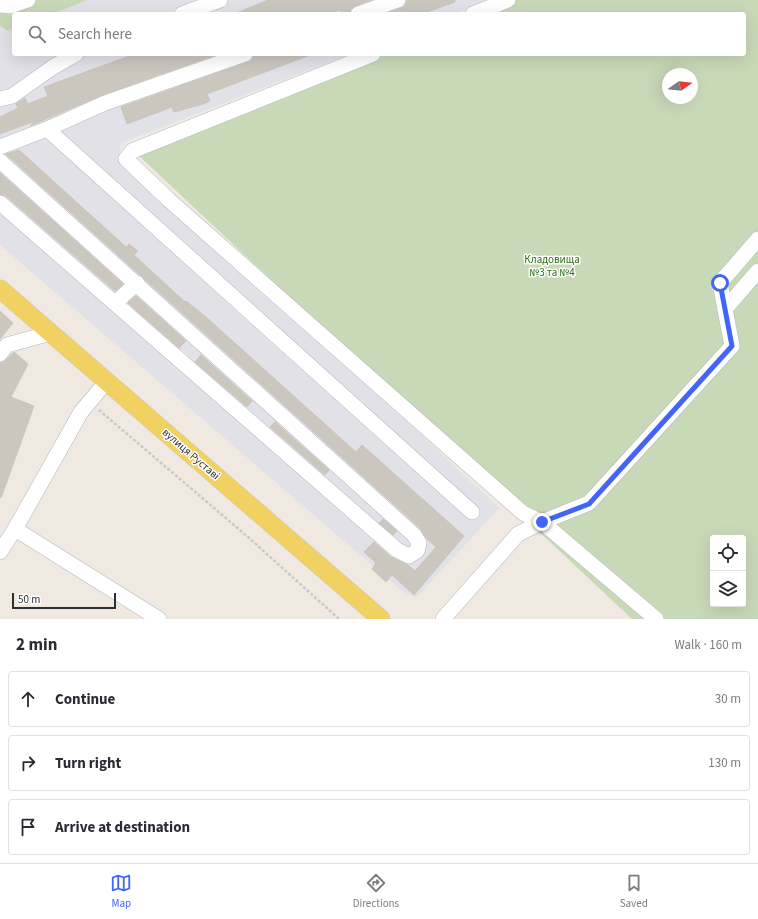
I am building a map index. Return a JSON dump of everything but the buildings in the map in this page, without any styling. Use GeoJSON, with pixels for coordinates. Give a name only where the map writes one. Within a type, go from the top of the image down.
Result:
{"type":"FeatureCollection","features":[{"type":"Feature","properties":{"kind":"main road","name":"вулиця Руставі"},"geometry":{"type":"LineString","coordinates":[[0,289],[381,619]]}},
{"type":"Feature","properties":{"kind":"lane"},"geometry":{"type":"LineString","coordinates":[[0,5],[10,6],[28,0]]}},
{"type":"Feature","properties":{"kind":"lane"},"geometry":{"type":"LineString","coordinates":[[187,12],[220,0]]}},
{"type":"Feature","properties":{"kind":"lane"},"geometry":{"type":"LineString","coordinates":[[364,12],[398,0]]}},
{"type":"Feature","properties":{"kind":"lane"},"geometry":{"type":"LineString","coordinates":[[478,12],[508,0]]}},
{"type":"Feature","properties":{"kind":"lane"},"geometry":{"type":"LineString","coordinates":[[0,99],[12,96],[53,67],[72,56]]}},
{"type":"Feature","properties":{"kind":"lane"},"geometry":{"type":"LineString","coordinates":[[0,147],[47,129],[105,103],[239,56]]}},
{"type":"Feature","properties":{"kind":"lane"},"geometry":{"type":"LineString","coordinates":[[368,56],[132,151],[126,159],[175,205],[523,513],[542,522],[656,619]]}},
{"type":"Feature","properties":{"kind":"lane"},"geometry":{"type":"LineString","coordinates":[[47,129],[472,512]]}},
{"type":"Feature","properties":{"kind":"lane"},"geometry":{"type":"LineString","coordinates":[[0,161],[137,283],[414,535],[419,543],[418,551],[409,556],[397,550],[0,203]]}},
{"type":"Feature","properties":{"kind":"lane"},"geometry":{"type":"LineString","coordinates":[[443,619],[518,534],[542,522],[589,504],[732,346],[720,283],[758,239]]}},
{"type":"Feature","properties":{"kind":"lane"},"geometry":{"type":"LineString","coordinates":[[725,309],[758,271]]}},
{"type":"Feature","properties":{"kind":"lane"},"geometry":{"type":"LineString","coordinates":[[115,303],[137,283]]}},
{"type":"Feature","properties":{"kind":"lane"},"geometry":{"type":"LineString","coordinates":[[0,354],[7,345],[51,333]]}},
{"type":"Feature","properties":{"kind":"lane"},"geometry":{"type":"LineString","coordinates":[[0,552],[15,529],[81,412],[107,381]]}},
{"type":"Feature","properties":{"kind":"lane"},"geometry":{"type":"LineString","coordinates":[[15,529],[159,619]]}},
{"type":"Feature","properties":{"kind":"path"},"geometry":{"type":"LineString","coordinates":[[99,410],[248,537],[338,619]]}},
{"type":"Feature","properties":{"kind":"shaded area"},"geometry":{"type":"Polygon","coordinates":[[[88,0],[489,0],[458,12],[57,12],[88,0]]]}},
{"type":"Feature","properties":{"kind":"shaded area"},"geometry":{"type":"Polygon","coordinates":[[[0,26],[8,31],[12,29],[12,56],[345,56],[121,143],[119,150],[499,508],[416,598],[402,591],[0,245],[0,26]]]}},
{"type":"Feature","properties":{"kind":"green space"},"geometry":{"type":"Polygon","coordinates":[[[0,0],[88,0],[57,12],[12,12],[12,29],[8,31],[0,26],[0,0]]]}},
{"type":"Feature","properties":{"kind":"green space","name":"Кладовища №3 та №4"},"geometry":{"type":"Polygon","coordinates":[[[511,0],[758,0],[758,619],[632,619],[135,152],[373,56],[746,56],[746,12],[482,12],[511,0]]]}},
{"type":"Feature","properties":{"kind":"route"},"geometry":{"type":"LineString","coordinates":[[542,522],[589,504],[732,346],[720,283]]}}]}
